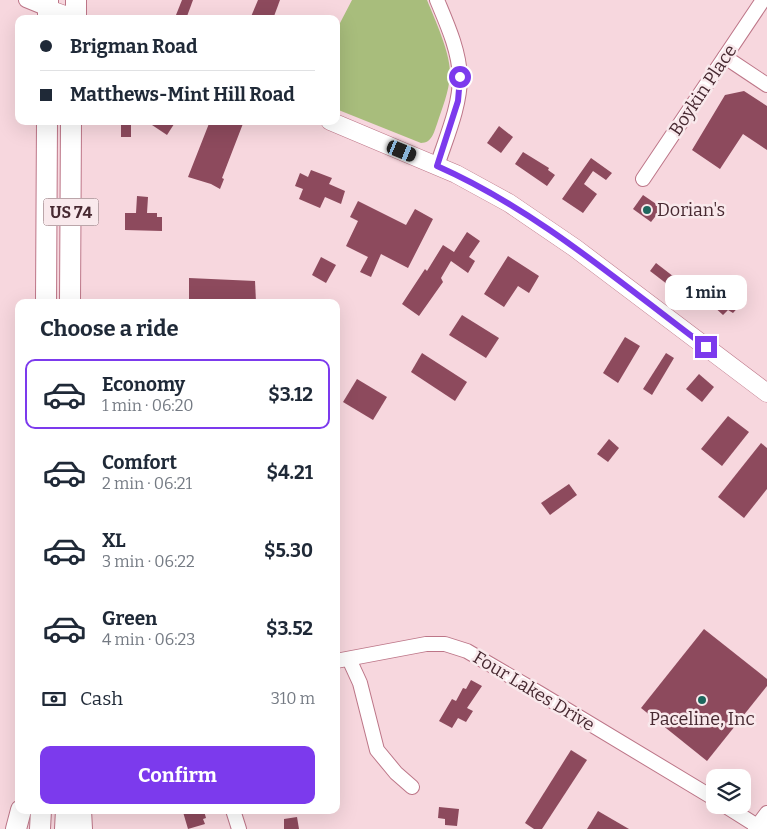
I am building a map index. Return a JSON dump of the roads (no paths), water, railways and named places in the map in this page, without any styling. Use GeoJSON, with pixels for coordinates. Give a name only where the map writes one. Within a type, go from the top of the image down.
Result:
{"type":"FeatureCollection","features":[{"type":"Feature","properties":{"kind":"highway"},"geometry":{"type":"LineString","coordinates":[[76,0],[76,15]]}},
{"type":"Feature","properties":{"kind":"highway","name":"US 74"},"geometry":{"type":"LineString","coordinates":[[46,299],[47,125]]}},
{"type":"Feature","properties":{"kind":"highway","name":"US 74"},"geometry":{"type":"LineString","coordinates":[[70,299],[71,125]]}},
{"type":"Feature","properties":{"kind":"highway"},"geometry":{"type":"LineString","coordinates":[[16,829],[20,814]]}},
{"type":"Feature","properties":{"kind":"highway"},"geometry":{"type":"LineString","coordinates":[[40,829],[41,814]]}},
{"type":"Feature","properties":{"kind":"highway"},"geometry":{"type":"LineString","coordinates":[[65,829],[66,814]]}},
{"type":"Feature","properties":{"kind":"highway"},"geometry":{"type":"LineString","coordinates":[[81,814],[82,829]]}},
{"type":"Feature","properties":{"kind":"main road"},"geometry":{"type":"LineString","coordinates":[[48,9],[65,15]]}},
{"type":"Feature","properties":{"kind":"main road"},"geometry":{"type":"LineString","coordinates":[[340,125],[437,166],[492,193],[538,222],[767,393]]}},
{"type":"Feature","properties":{"kind":"street"},"geometry":{"type":"LineString","coordinates":[[26,0],[48,9]]}},
{"type":"Feature","properties":{"kind":"street"},"geometry":{"type":"LineString","coordinates":[[437,0],[456,50],[460,77],[458,101],[437,166]]}},
{"type":"Feature","properties":{"kind":"street","name":"Boykin Place"},"geometry":{"type":"LineString","coordinates":[[643,179],[763,0]]}},
{"type":"Feature","properties":{"kind":"street"},"geometry":{"type":"LineString","coordinates":[[725,57],[767,85]]}},
{"type":"Feature","properties":{"kind":"street","name":"Four Lakes Drive"},"geometry":{"type":"LineString","coordinates":[[343,660],[426,644],[445,644],[462,649],[539,693],[706,795]]}},
{"type":"Feature","properties":{"kind":"street"},"geometry":{"type":"LineString","coordinates":[[343,660],[360,683],[377,750],[396,774],[412,787]]}},
{"type":"Feature","properties":{"kind":"street"},"geometry":{"type":"LineString","coordinates":[[737,814],[758,828],[767,813]]}},
{"type":"Feature","properties":{"kind":"street"},"geometry":{"type":"LineString","coordinates":[[235,814],[239,829]]}},
{"type":"Feature","properties":{"kind":"place","name":"Dorian's"},"geometry":{"type":"Point","coordinates":[647,210]}},
{"type":"Feature","properties":{"kind":"place","name":"Paceline, Inc"},"geometry":{"type":"Point","coordinates":[702,700]}}]}
